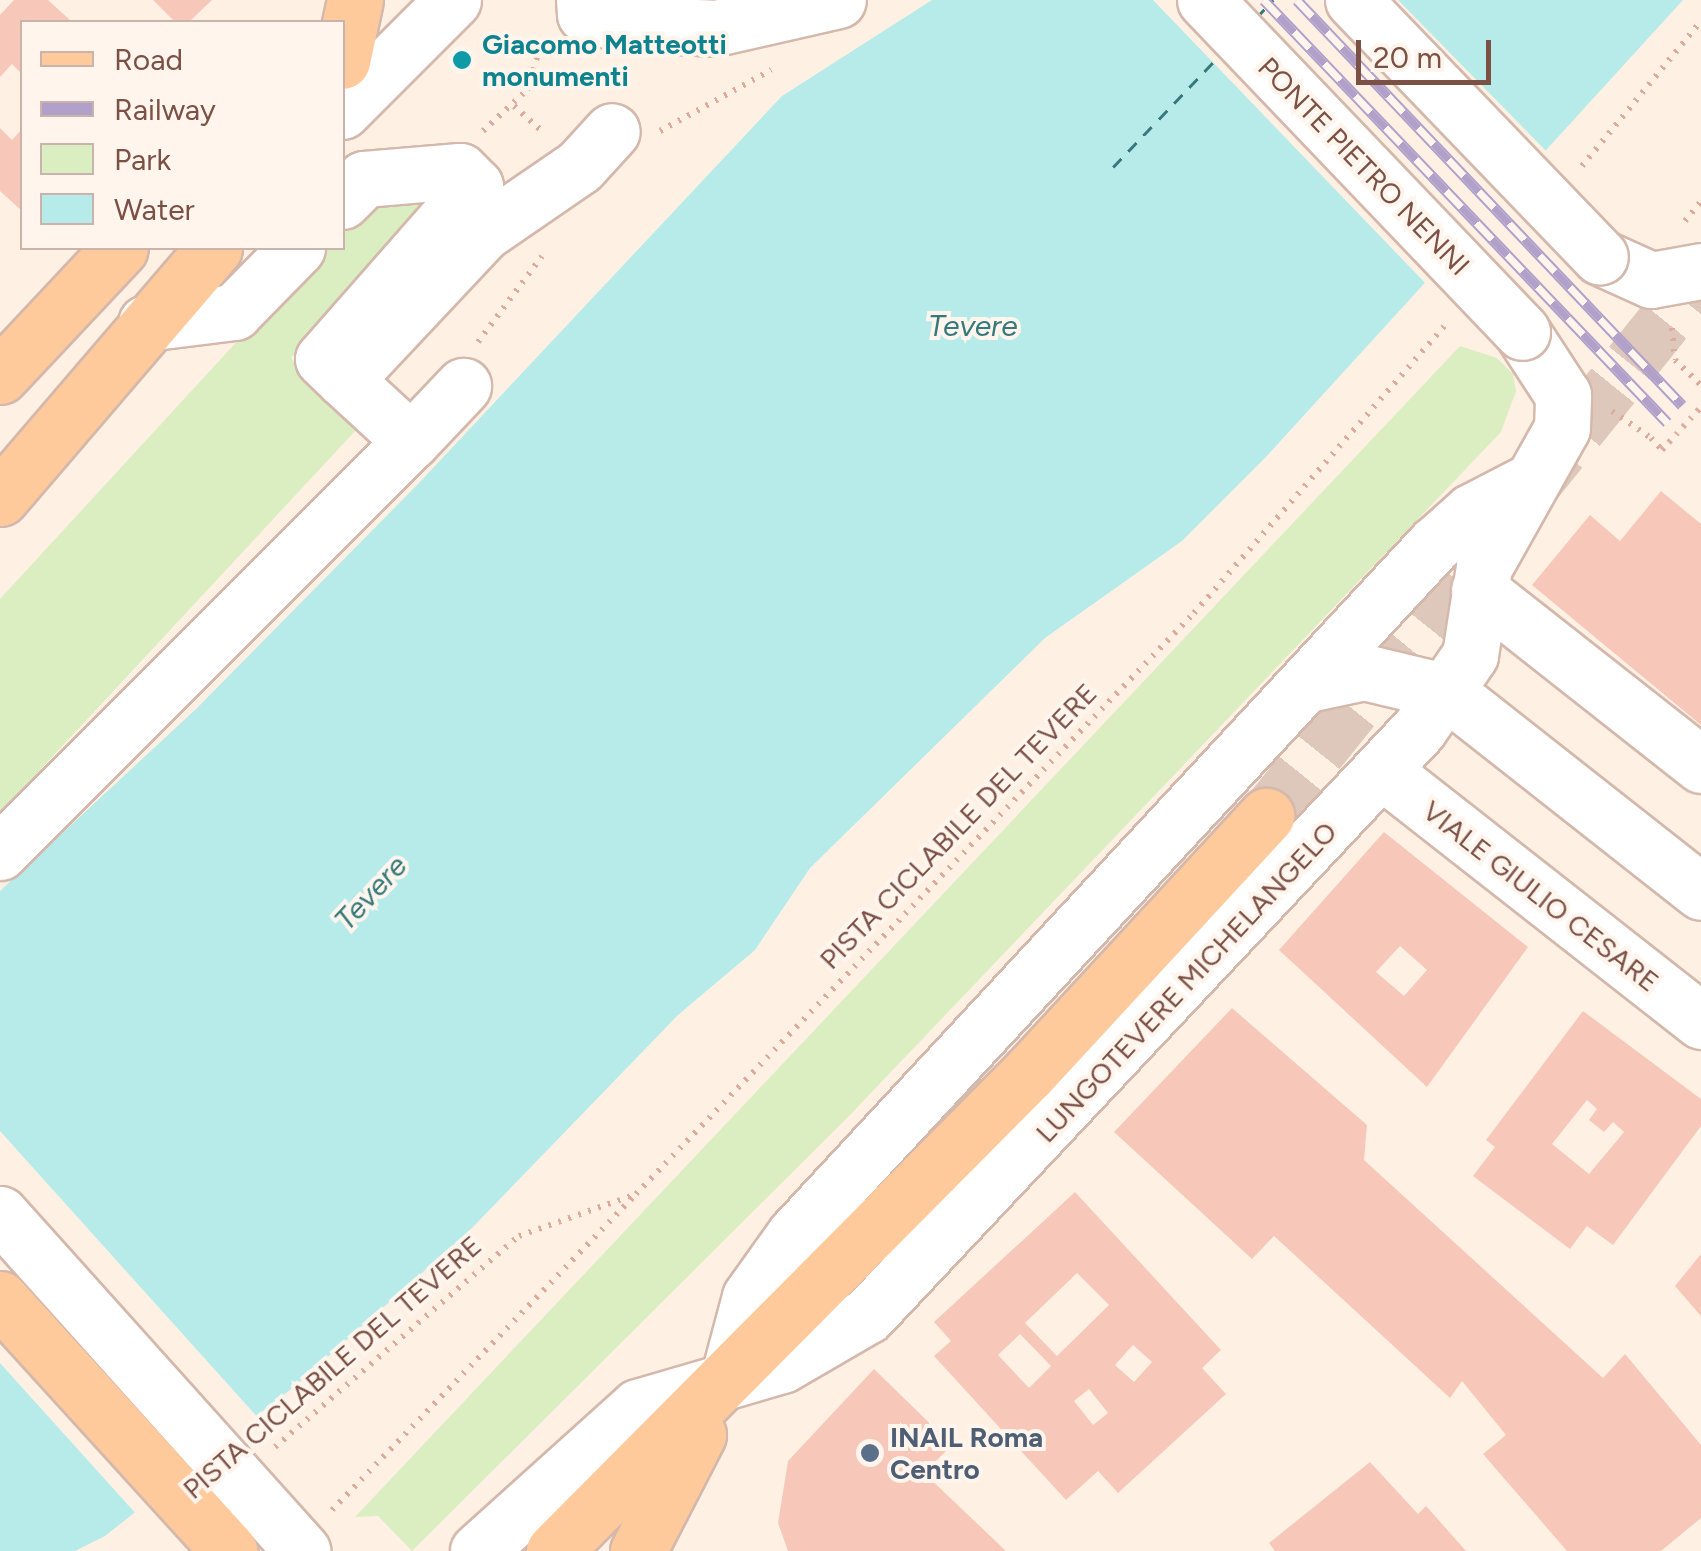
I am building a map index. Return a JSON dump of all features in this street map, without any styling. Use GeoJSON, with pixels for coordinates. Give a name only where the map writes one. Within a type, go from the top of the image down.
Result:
{"type":"FeatureCollection","features":[{"type":"Feature","properties":{"kind":"main road"},"geometry":{"type":"LineString","coordinates":[[345,48],[355,0]]}},
{"type":"Feature","properties":{"kind":"main road"},"geometry":{"type":"LineString","coordinates":[[0,376],[118,250]]}},
{"type":"Feature","properties":{"kind":"main road"},"geometry":{"type":"LineString","coordinates":[[0,498],[212,250]]}},
{"type":"Feature","properties":{"kind":"main road","name":"LUNGOTEVERE MICHELANGELO"},"geometry":{"type":"LineString","coordinates":[[554,1551],[1030,1072],[1266,816]]}},
{"type":"Feature","properties":{"kind":"main road"},"geometry":{"type":"LineString","coordinates":[[0,1298],[229,1551]]}},
{"type":"Feature","properties":{"kind":"main road"},"geometry":{"type":"LineString","coordinates":[[638,1551],[728,1379]]}},
{"type":"Feature","properties":{"kind":"street"},"geometry":{"type":"LineString","coordinates":[[345,108],[453,0]]}},
{"type":"Feature","properties":{"kind":"street"},"geometry":{"type":"LineString","coordinates":[[564,10],[618,23],[716,28],[838,0]]}},
{"type":"Feature","properties":{"kind":"street","name":"PONTE PIETRO NENNI"},"geometry":{"type":"LineString","coordinates":[[1206,0],[1522,332]]}},
{"type":"Feature","properties":{"kind":"street"},"geometry":{"type":"LineString","coordinates":[[1354,0],[1600,258],[1651,280],[1701,270]]}},
{"type":"Feature","properties":{"kind":"street"},"geometry":{"type":"LineString","coordinates":[[345,380],[484,232],[626,137]]}},
{"type":"Feature","properties":{"kind":"street"},"geometry":{"type":"LineString","coordinates":[[345,198],[364,180],[460,171],[475,186],[324,359],[411,441]]}},
{"type":"Feature","properties":{"kind":"street"},"geometry":{"type":"LineString","coordinates":[[146,323],[234,312],[295,250]]}},
{"type":"Feature","properties":{"kind":"street","name":"LUNGOTEVERE MICHELANGELO"},"geometry":{"type":"LineString","coordinates":[[478,1551],[621,1418],[655,1398],[815,1351],[868,1315],[1381,770],[1448,692],[1470,655],[1479,590],[1526,484],[1558,437],[1565,409],[1550,369],[1522,332]]}},
{"type":"Feature","properties":{"kind":"street"},"geometry":{"type":"LineString","coordinates":[[0,852],[411,441],[469,366]]}},
{"type":"Feature","properties":{"kind":"street","name":"LUNGOTEVERE MICHELANGELO"},"geometry":{"type":"LineString","coordinates":[[728,1379],[750,1297],[777,1254],[1455,525],[1526,484]]}},
{"type":"Feature","properties":{"kind":"street"},"geometry":{"type":"LineString","coordinates":[[1479,590],[1701,764]]}},
{"type":"Feature","properties":{"kind":"street"},"geometry":{"type":"LineString","coordinates":[[1312,683],[1364,672],[1448,692],[1701,892]]}},
{"type":"Feature","properties":{"kind":"street","name":"VIALE GIULIO CESARE"},"geometry":{"type":"LineString","coordinates":[[1381,770],[1701,1021]]}},
{"type":"Feature","properties":{"kind":"street"},"geometry":{"type":"LineString","coordinates":[[0,1214],[302,1551]]}},
{"type":"Feature","properties":{"kind":"street"},"geometry":{"type":"LineString","coordinates":[[0,1255],[265,1551]]}},
{"type":"Feature","properties":{"kind":"path"},"geometry":{"type":"LineString","coordinates":[[472,136],[527,90],[564,10]]}},
{"type":"Feature","properties":{"kind":"path"},"geometry":{"type":"LineString","coordinates":[[1570,180],[1701,20]]}},
{"type":"Feature","properties":{"kind":"path"},"geometry":{"type":"LineString","coordinates":[[626,137],[692,112]]}},
{"type":"Feature","properties":{"kind":"path"},"geometry":{"type":"LineString","coordinates":[[469,366],[544,254]]}},
{"type":"Feature","properties":{"kind":"path","name":"PISTA CICLABILE DEL TEVERE"},"geometry":{"type":"LineString","coordinates":[[270,1452],[519,1236],[636,1194],[1194,613],[1462,307]]}},
{"type":"Feature","properties":{"kind":"path"},"geometry":{"type":"LineString","coordinates":[[1674,360],[1701,385]]}},
{"type":"Feature","properties":{"kind":"path"},"geometry":{"type":"LineString","coordinates":[[1626,414],[1662,450],[1701,407]]}},
{"type":"Feature","properties":{"kind":"path"},"geometry":{"type":"LineString","coordinates":[[362,1484],[636,1194]]}},
{"type":"Feature","properties":{"kind":"green space"},"geometry":{"type":"Polygon","coordinates":[[[372,195],[437,197],[291,358],[357,429],[0,813],[0,599],[321,250],[345,250],[345,225],[372,195]]]}},
{"type":"Feature","properties":{"kind":"green space"},"geometry":{"type":"Polygon","coordinates":[[[1460,346],[1497,358],[1513,374],[1516,391],[1501,432],[848,1117],[412,1551],[378,1516],[355,1517],[1460,346]]]}},
{"type":"Feature","properties":{"kind":"water","name":"Tevere"},"geometry":{"type":"Polygon","coordinates":[[[932,0],[1683,0],[1265,458],[1182,541],[1045,638],[810,868],[755,950],[678,1015],[469,1231],[295,1386],[105,1536],[75,1551],[0,1551],[0,891],[196,709],[419,483],[782,96],[932,0]]]}},
{"type":"Feature","properties":{"kind":"pier"},"geometry":{"type":"Polygon","coordinates":[[[1153,0],[1398,0],[1552,157],[1429,287],[1153,0]]]}},
{"type":"Feature","properties":{"kind":"pier"},"geometry":{"type":"Polygon","coordinates":[[[0,1131],[260,1420],[138,1516],[0,1363],[0,1131]]]}},
{"type":"Feature","properties":{"kind":"building"},"geometry":{"type":"Polygon","coordinates":[[[14,0],[48,0],[70,20],[20,20],[20,72],[12,64],[0,77],[0,15],[14,0]]]}},
{"type":"Feature","properties":{"kind":"building"},"geometry":{"type":"Polygon","coordinates":[[[153,0],[212,0],[191,20],[173,20],[153,0]]]}},
{"type":"Feature","properties":{"kind":"building"},"geometry":{"type":"Polygon","coordinates":[[[0,128],[12,140],[20,131],[20,209],[0,191],[0,128]]]}},
{"type":"Feature","properties":{"kind":"building"},"geometry":{"type":"Polygon","coordinates":[[[1661,491],[1701,524],[1701,725],[1532,585],[1590,515],[1620,541],[1661,491]]]}},
{"type":"Feature","properties":{"kind":"building"},"geometry":{"type":"Polygon","coordinates":[[[1384,832],[1528,947],[1427,1087],[1279,950],[1384,832]],[[1400,946],[1376,972],[1404,996],[1427,970],[1400,946]]]}},
{"type":"Feature","properties":{"kind":"building"},"geometry":{"type":"Polygon","coordinates":[[[1232,1008],[1367,1125],[1364,1160],[1603,1378],[1625,1354],[1701,1445],[1701,1518],[1661,1551],[1567,1551],[1483,1454],[1506,1435],[1462,1381],[1450,1398],[1274,1236],[1252,1259],[1114,1132],[1232,1008]]]}},
{"type":"Feature","properties":{"kind":"building"},"geometry":{"type":"Polygon","coordinates":[[[1583,1011],[1701,1099],[1701,1126],[1613,1245],[1587,1226],[1570,1249],[1473,1176],[1495,1147],[1486,1140],[1583,1011]],[[1587,1100],[1552,1144],[1589,1174],[1624,1132],[1613,1122],[1604,1132],[1589,1120],[1597,1109],[1587,1100]]]}},
{"type":"Feature","properties":{"kind":"building"},"geometry":{"type":"Polygon","coordinates":[[[1075,1192],[1221,1350],[1202,1368],[1226,1394],[1118,1493],[1098,1471],[1066,1500],[934,1356],[951,1341],[934,1322],[1075,1192]],[[1077,1273],[1025,1323],[1057,1356],[1109,1305],[1077,1273]],[[1020,1334],[998,1355],[1029,1388],[1051,1366],[1020,1334]],[[1133,1345],[1115,1365],[1134,1382],[1152,1362],[1133,1345]],[[1089,1389],[1074,1401],[1093,1425],[1108,1413],[1089,1389]]]}},
{"type":"Feature","properties":{"kind":"building"},"geometry":{"type":"Polygon","coordinates":[[[1701,1254],[1701,1316],[1675,1286],[1701,1254]]]}},
{"type":"Feature","properties":{"kind":"building","name":"INAIL Roma Centro"},"geometry":{"type":"Polygon","coordinates":[[[874,1369],[952,1445],[924,1473],[1006,1551],[788,1551],[778,1523],[788,1461],[874,1369]]]}},
{"type":"Feature","properties":{"kind":"building"},"geometry":{"type":"Polygon","coordinates":[[[1370,1462],[1418,1514],[1426,1506],[1466,1551],[1275,1551],[1269,1543],[1370,1462]]]}},
{"type":"Feature","properties":{"kind":"ferry route"},"geometry":{"type":"LineString","coordinates":[[1256,18],[1273,0]]}},
{"type":"Feature","properties":{"kind":"ferry route"},"geometry":{"type":"LineString","coordinates":[[1113,167],[1219,56]]}},
{"type":"Feature","properties":{"kind":"tunnel"},"geometry":{"type":"LineString","coordinates":[[1266,816],[1701,276]]}},
{"type":"Feature","properties":{"kind":"railway"},"geometry":{"type":"LineString","coordinates":[[1264,0],[1667,422]]}},
{"type":"Feature","properties":{"kind":"railway"},"geometry":{"type":"LineString","coordinates":[[1297,0],[1682,405]]}},
{"type":"Feature","properties":{"kind":"place","name":"Giacomo Matteotti monumenti"},"geometry":{"type":"Point","coordinates":[462,60]}},
{"type":"Feature","properties":{"kind":"place","name":"INAIL Roma Centro"},"geometry":{"type":"Point","coordinates":[870,1453]}}]}
